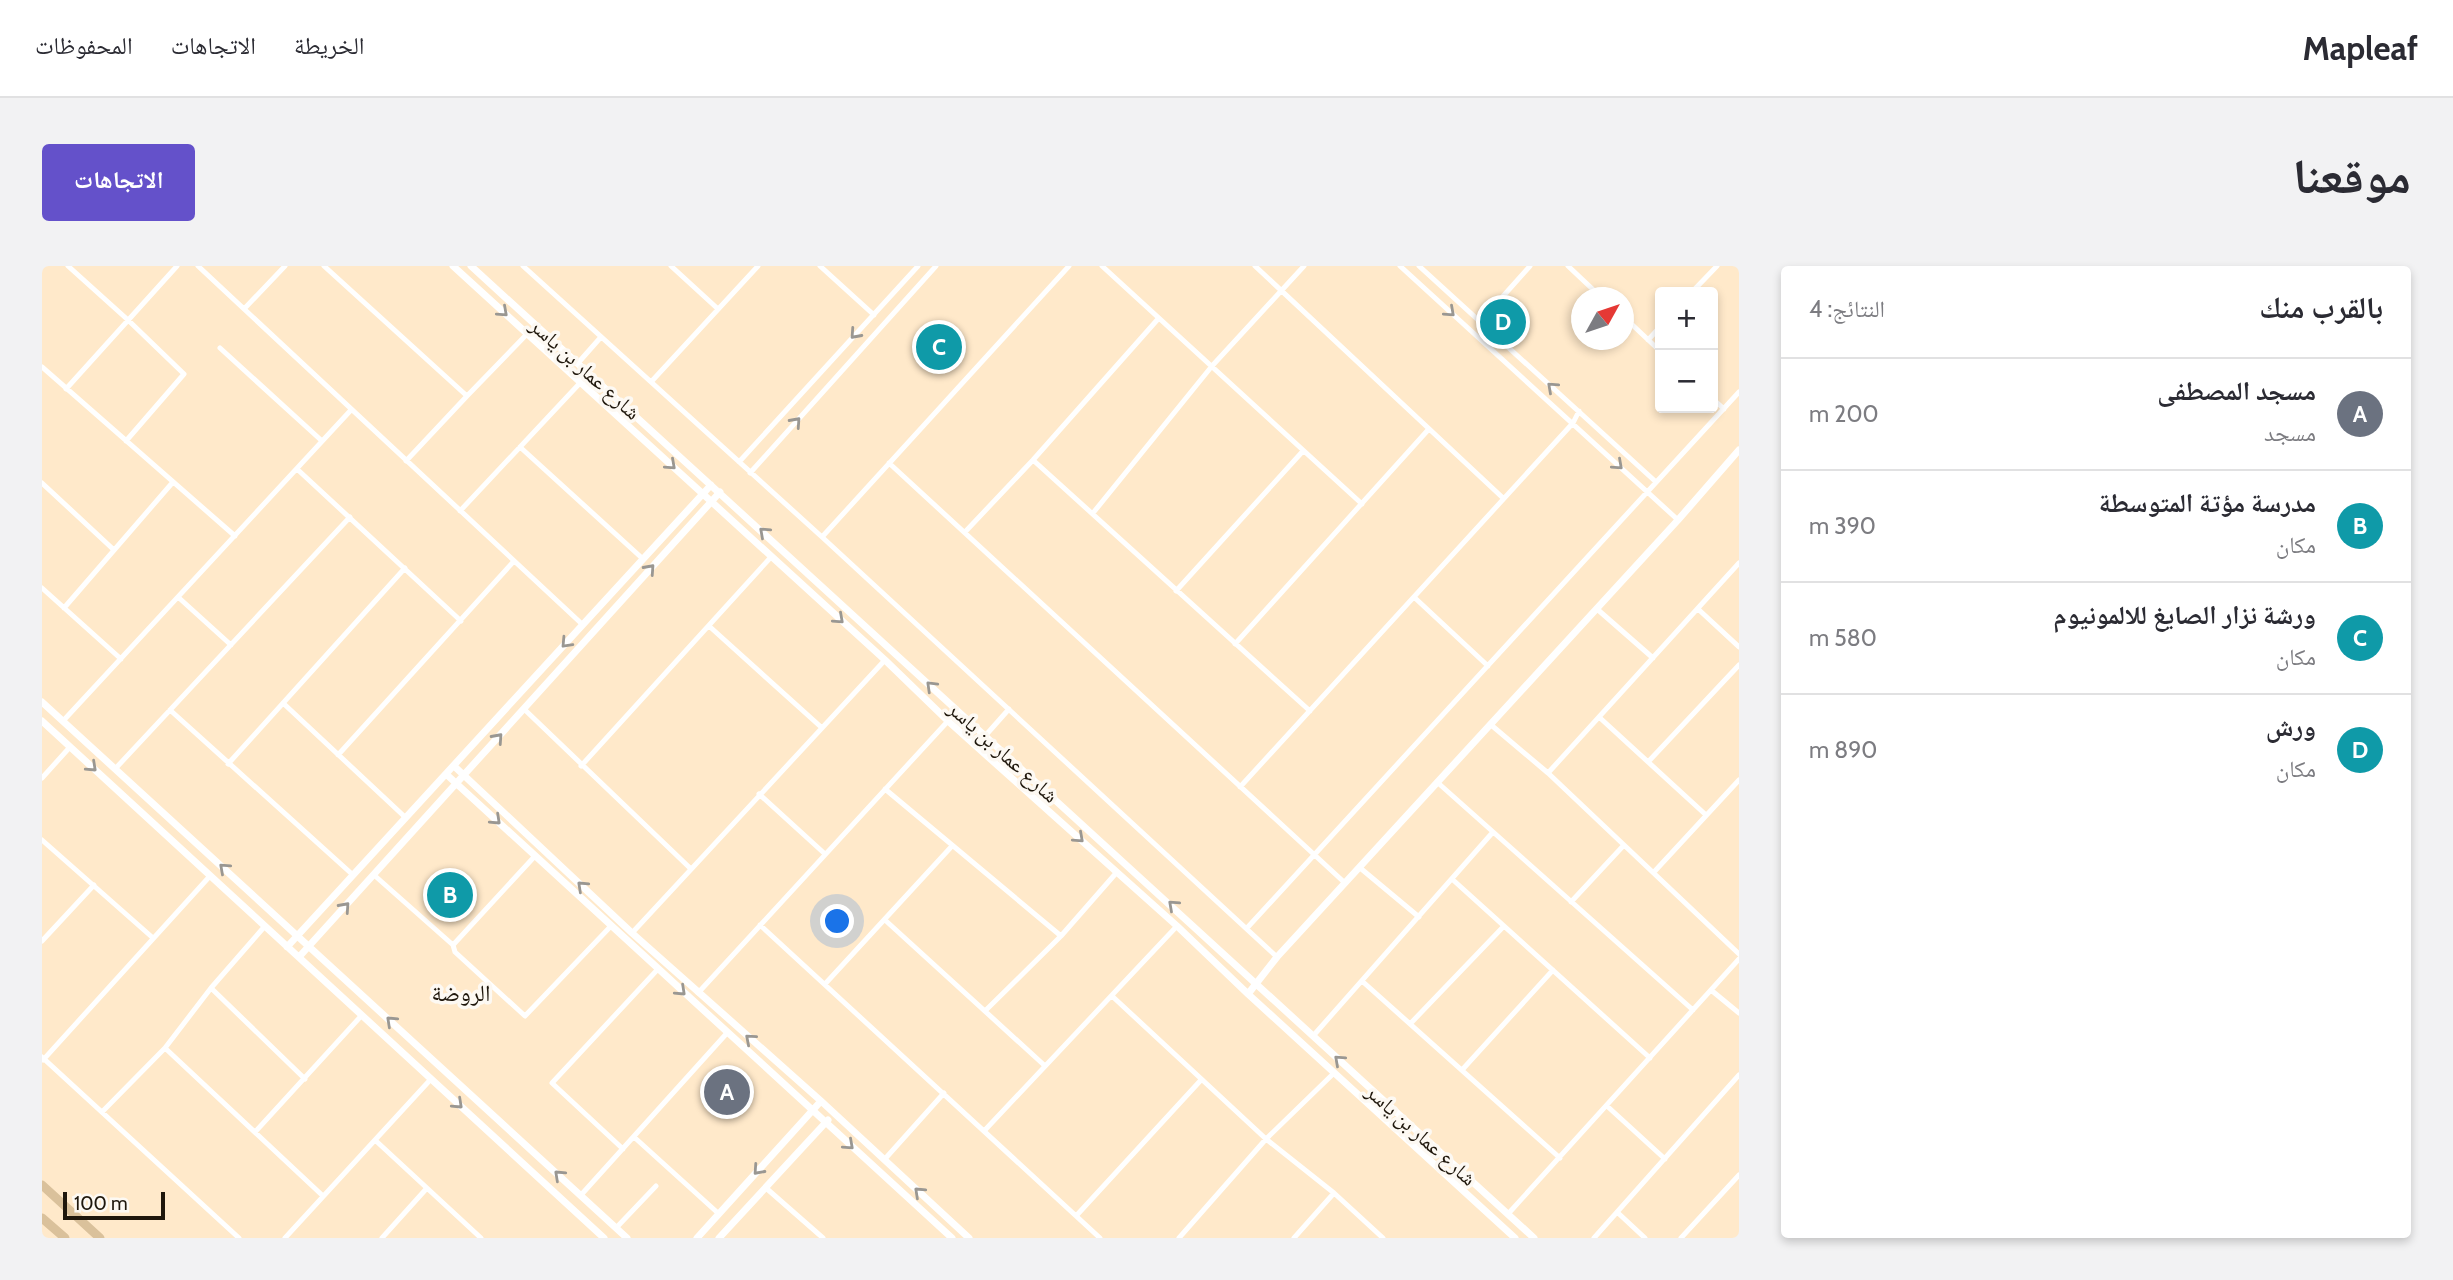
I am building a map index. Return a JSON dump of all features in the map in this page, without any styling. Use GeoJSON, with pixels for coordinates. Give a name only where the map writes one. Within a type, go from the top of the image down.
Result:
{"type":"FeatureCollection","features":[{"type":"Feature","properties":{"kind":"main road"},"geometry":{"type":"LineString","coordinates":[[42,1185],[100,1238]]}},
{"type":"Feature","properties":{"kind":"main road"},"geometry":{"type":"LineString","coordinates":[[42,1218],[65,1238]]}},
{"type":"Feature","properties":{"kind":"street"},"geometry":{"type":"LineString","coordinates":[[68,266],[184,374],[126,442]]}},
{"type":"Feature","properties":{"kind":"street"},"geometry":{"type":"LineString","coordinates":[[66,389],[177,266]]}},
{"type":"Feature","properties":{"kind":"street"},"geometry":{"type":"LineString","coordinates":[[198,266],[583,625]]}},
{"type":"Feature","properties":{"kind":"street"},"geometry":{"type":"LineString","coordinates":[[244,309],[285,266]]}},
{"type":"Feature","properties":{"kind":"street"},"geometry":{"type":"LineString","coordinates":[[324,266],[467,396]]}},
{"type":"Feature","properties":{"kind":"street","name":"شارع عمار بن ياسر"},"geometry":{"type":"LineString","coordinates":[[453,266],[1515,1238]]}},
{"type":"Feature","properties":{"kind":"street","name":"شارع عمار بن ياسر"},"geometry":{"type":"LineString","coordinates":[[471,266],[1126,862],[1534,1238]]}},
{"type":"Feature","properties":{"kind":"street"},"geometry":{"type":"LineString","coordinates":[[523,266],[822,537],[1277,957]]}},
{"type":"Feature","properties":{"kind":"street"},"geometry":{"type":"LineString","coordinates":[[671,266],[718,309]]}},
{"type":"Feature","properties":{"kind":"street"},"geometry":{"type":"LineString","coordinates":[[651,382],[758,266]]}},
{"type":"Feature","properties":{"kind":"street"},"geometry":{"type":"LineString","coordinates":[[820,266],[874,315]]}},
{"type":"Feature","properties":{"kind":"street"},"geometry":{"type":"LineString","coordinates":[[739,462],[918,266]]}},
{"type":"Feature","properties":{"kind":"street"},"geometry":{"type":"LineString","coordinates":[[750,472],[936,266]]}},
{"type":"Feature","properties":{"kind":"street"},"geometry":{"type":"LineString","coordinates":[[822,537],[1069,266]]}},
{"type":"Feature","properties":{"kind":"street"},"geometry":{"type":"LineString","coordinates":[[1102,266],[1362,504]]}},
{"type":"Feature","properties":{"kind":"street"},"geometry":{"type":"LineString","coordinates":[[1255,266],[1503,498]]}},
{"type":"Feature","properties":{"kind":"street"},"geometry":{"type":"LineString","coordinates":[[1093,513],[1212,366],[1304,266]]}},
{"type":"Feature","properties":{"kind":"street"},"geometry":{"type":"LineString","coordinates":[[1400,266],[1574,421],[1678,520]]}},
{"type":"Feature","properties":{"kind":"street"},"geometry":{"type":"LineString","coordinates":[[1419,266],[1656,482]]}},
{"type":"Feature","properties":{"kind":"street"},"geometry":{"type":"LineString","coordinates":[[1480,321],[1530,266]]}},
{"type":"Feature","properties":{"kind":"street"},"geometry":{"type":"LineString","coordinates":[[1568,266],[1590,287]]}},
{"type":"Feature","properties":{"kind":"street"},"geometry":{"type":"LineString","coordinates":[[1696,287],[1715,266]]}},
{"type":"Feature","properties":{"kind":"street"},"geometry":{"type":"LineString","coordinates":[[965,532],[1158,319]]}},
{"type":"Feature","properties":{"kind":"street"},"geometry":{"type":"LineString","coordinates":[[1634,327],[1659,350]]}},
{"type":"Feature","properties":{"kind":"street"},"geometry":{"type":"LineString","coordinates":[[1648,340],[1655,332]]}},
{"type":"Feature","properties":{"kind":"street"},"geometry":{"type":"LineString","coordinates":[[406,461],[527,334]]}},
{"type":"Feature","properties":{"kind":"street"},"geometry":{"type":"LineString","coordinates":[[578,363],[601,337]]}},
{"type":"Feature","properties":{"kind":"street"},"geometry":{"type":"LineString","coordinates":[[219,348],[322,441]]}},
{"type":"Feature","properties":{"kind":"street"},"geometry":{"type":"LineString","coordinates":[[42,367],[235,536]]}},
{"type":"Feature","properties":{"kind":"street"},"geometry":{"type":"LineString","coordinates":[[460,511],[580,383]]}},
{"type":"Feature","properties":{"kind":"street"},"geometry":{"type":"LineString","coordinates":[[1247,928],[1739,392]]}},
{"type":"Feature","properties":{"kind":"street"},"geometry":{"type":"LineString","coordinates":[[1718,404],[1724,409]]}},
{"type":"Feature","properties":{"kind":"street"},"geometry":{"type":"LineString","coordinates":[[63,721],[351,410]]}},
{"type":"Feature","properties":{"kind":"street"},"geometry":{"type":"LineString","coordinates":[[1240,787],[1415,598],[1580,413]]}},
{"type":"Feature","properties":{"kind":"street"},"geometry":{"type":"LineString","coordinates":[[1234,644],[1428,430]]}},
{"type":"Feature","properties":{"kind":"street"},"geometry":{"type":"LineString","coordinates":[[520,447],[643,559]]}},
{"type":"Feature","properties":{"kind":"street"},"geometry":{"type":"LineString","coordinates":[[1248,994],[1277,957],[1739,450]]}},
{"type":"Feature","properties":{"kind":"street"},"geometry":{"type":"LineString","coordinates":[[1176,591],[1303,451]]}},
{"type":"Feature","properties":{"kind":"street"},"geometry":{"type":"LineString","coordinates":[[1033,460],[1310,711]]}},
{"type":"Feature","properties":{"kind":"street"},"geometry":{"type":"LineString","coordinates":[[889,463],[1345,883]]}},
{"type":"Feature","properties":{"kind":"street"},"geometry":{"type":"LineString","coordinates":[[297,469],[461,621]]}},
{"type":"Feature","properties":{"kind":"street"},"geometry":{"type":"LineString","coordinates":[[64,608],[173,482]]}},
{"type":"Feature","properties":{"kind":"street"},"geometry":{"type":"LineString","coordinates":[[42,484],[114,550]]}},
{"type":"Feature","properties":{"kind":"street"},"geometry":{"type":"LineString","coordinates":[[287,947],[711,485]]}},
{"type":"Feature","properties":{"kind":"street"},"geometry":{"type":"LineString","coordinates":[[299,957],[720,492]]}},
{"type":"Feature","properties":{"kind":"street"},"geometry":{"type":"LineString","coordinates":[[115,769],[350,517]]}},
{"type":"Feature","properties":{"kind":"street"},"geometry":{"type":"LineString","coordinates":[[581,766],[771,557]]}},
{"type":"Feature","properties":{"kind":"street"},"geometry":{"type":"LineString","coordinates":[[338,755],[514,561]]}},
{"type":"Feature","properties":{"kind":"street"},"geometry":{"type":"LineString","coordinates":[[1548,774],[1739,563]]}},
{"type":"Feature","properties":{"kind":"street"},"geometry":{"type":"LineString","coordinates":[[228,764],[405,568]]}},
{"type":"Feature","properties":{"kind":"street"},"geometry":{"type":"LineString","coordinates":[[42,588],[121,659]]}},
{"type":"Feature","properties":{"kind":"street"},"geometry":{"type":"LineString","coordinates":[[178,597],[230,645]]}},
{"type":"Feature","properties":{"kind":"street"},"geometry":{"type":"LineString","coordinates":[[1415,598],[1488,666]]}},
{"type":"Feature","properties":{"kind":"street"},"geometry":{"type":"LineString","coordinates":[[1597,608],[1653,658]]}},
{"type":"Feature","properties":{"kind":"street"},"geometry":{"type":"LineString","coordinates":[[1698,609],[1739,647]]}},
{"type":"Feature","properties":{"kind":"street"},"geometry":{"type":"LineString","coordinates":[[709,626],[821,727]]}},
{"type":"Feature","properties":{"kind":"street"},"geometry":{"type":"LineString","coordinates":[[632,933],[885,660]]}},
{"type":"Feature","properties":{"kind":"street"},"geometry":{"type":"LineString","coordinates":[[1648,762],[1739,665]]}},
{"type":"Feature","properties":{"kind":"street"},"geometry":{"type":"LineString","coordinates":[[42,702],[627,1238]]}},
{"type":"Feature","properties":{"kind":"street"},"geometry":{"type":"LineString","coordinates":[[283,702],[406,818]]}},
{"type":"Feature","properties":{"kind":"street"},"geometry":{"type":"LineString","coordinates":[[524,709],[691,869]]}},
{"type":"Feature","properties":{"kind":"street"},"geometry":{"type":"LineString","coordinates":[[985,736],[1009,709]]}},
{"type":"Feature","properties":{"kind":"street"},"geometry":{"type":"LineString","coordinates":[[170,710],[353,875]]}},
{"type":"Feature","properties":{"kind":"street"},"geometry":{"type":"LineString","coordinates":[[1599,717],[1706,815]]}},
{"type":"Feature","properties":{"kind":"street"},"geometry":{"type":"LineString","coordinates":[[42,721],[600,1237]]}},
{"type":"Feature","properties":{"kind":"street"},"geometry":{"type":"LineString","coordinates":[[698,993],[948,721]]}},
{"type":"Feature","properties":{"kind":"street"},"geometry":{"type":"LineString","coordinates":[[1490,724],[1654,872],[1739,957],[1508,1214]]}},
{"type":"Feature","properties":{"kind":"street"},"geometry":{"type":"LineString","coordinates":[[42,778],[70,747]]}},
{"type":"Feature","properties":{"kind":"street"},"geometry":{"type":"LineString","coordinates":[[454,766],[632,933],[821,1101],[969,1238]]}},
{"type":"Feature","properties":{"kind":"street"},"geometry":{"type":"LineString","coordinates":[[446,774],[950,1237]]}},
{"type":"Feature","properties":{"kind":"street"},"geometry":{"type":"LineString","coordinates":[[1654,872],[1739,780]]}},
{"type":"Feature","properties":{"kind":"street"},"geometry":{"type":"LineString","coordinates":[[1437,782],[1693,1010]]}},
{"type":"Feature","properties":{"kind":"street"},"geometry":{"type":"LineString","coordinates":[[885,789],[1061,936]]}},
{"type":"Feature","properties":{"kind":"street"},"geometry":{"type":"LineString","coordinates":[[759,794],[825,854]]}},
{"type":"Feature","properties":{"kind":"street"},"geometry":{"type":"LineString","coordinates":[[1313,1036],[1493,832]]}},
{"type":"Feature","properties":{"kind":"street"},"geometry":{"type":"LineString","coordinates":[[42,839],[153,938]]}},
{"type":"Feature","properties":{"kind":"street"},"geometry":{"type":"LineString","coordinates":[[1571,902],[1624,845]]}},
{"type":"Feature","properties":{"kind":"street"},"geometry":{"type":"LineString","coordinates":[[825,984],[951,846]]}},
{"type":"Feature","properties":{"kind":"street"},"geometry":{"type":"LineString","coordinates":[[453,945],[535,856]]}},
{"type":"Feature","properties":{"kind":"street"},"geometry":{"type":"LineString","coordinates":[[1359,867],[1419,917]]}},
{"type":"Feature","properties":{"kind":"street"},"geometry":{"type":"LineString","coordinates":[[986,1010],[1061,936],[1117,872]]}},
{"type":"Feature","properties":{"kind":"street"},"geometry":{"type":"LineString","coordinates":[[374,875],[453,945],[455,952],[525,1016],[611,926]]}},
{"type":"Feature","properties":{"kind":"street"},"geometry":{"type":"LineString","coordinates":[[210,876],[43,1059],[239,1238]]}},
{"type":"Feature","properties":{"kind":"street"},"geometry":{"type":"LineString","coordinates":[[1452,879],[1650,1058]]}},
{"type":"Feature","properties":{"kind":"street"},"geometry":{"type":"LineString","coordinates":[[42,941],[94,885]]}},
{"type":"Feature","properties":{"kind":"street"},"geometry":{"type":"LineString","coordinates":[[885,920],[1044,1065]]}},
{"type":"Feature","properties":{"kind":"street"},"geometry":{"type":"LineString","coordinates":[[760,925],[1100,1238]]}},
{"type":"Feature","properties":{"kind":"street"},"geometry":{"type":"LineString","coordinates":[[102,1112],[164,1048],[265,926]]}},
{"type":"Feature","properties":{"kind":"street"},"geometry":{"type":"LineString","coordinates":[[985,1130],[1177,926]]}},
{"type":"Feature","properties":{"kind":"street"},"geometry":{"type":"LineString","coordinates":[[1410,1024],[1504,926]]}},
{"type":"Feature","properties":{"kind":"street"},"geometry":{"type":"LineString","coordinates":[[623,1149],[552,1083],[658,970]]}},
{"type":"Feature","properties":{"kind":"street"},"geometry":{"type":"LineString","coordinates":[[1461,1070],[1553,970]]}},
{"type":"Feature","properties":{"kind":"street"},"geometry":{"type":"LineString","coordinates":[[1362,981],[1560,1158]]}},
{"type":"Feature","properties":{"kind":"street"},"geometry":{"type":"LineString","coordinates":[[211,988],[305,1079]]}},
{"type":"Feature","properties":{"kind":"street"},"geometry":{"type":"LineString","coordinates":[[1712,990],[1739,1013]]}},
{"type":"Feature","properties":{"kind":"street"},"geometry":{"type":"LineString","coordinates":[[1112,996],[1266,1139],[1334,1193],[1383,1238]]}},
{"type":"Feature","properties":{"kind":"street"},"geometry":{"type":"LineString","coordinates":[[255,1132],[362,1015]]}},
{"type":"Feature","properties":{"kind":"street"},"geometry":{"type":"LineString","coordinates":[[581,1195],[727,1033]]}},
{"type":"Feature","properties":{"kind":"street"},"geometry":{"type":"LineString","coordinates":[[164,1048],[323,1196]]}},
{"type":"Feature","properties":{"kind":"street"},"geometry":{"type":"LineString","coordinates":[[1179,1238],[1266,1139],[1334,1073]]}},
{"type":"Feature","properties":{"kind":"street"},"geometry":{"type":"LineString","coordinates":[[1594,1238],[1739,1075]]}},
{"type":"Feature","properties":{"kind":"street"},"geometry":{"type":"LineString","coordinates":[[285,1238],[431,1079]]}},
{"type":"Feature","properties":{"kind":"street"},"geometry":{"type":"LineString","coordinates":[[1076,1216],[1202,1080]]}},
{"type":"Feature","properties":{"kind":"street"},"geometry":{"type":"LineString","coordinates":[[884,1160],[944,1093]]}},
{"type":"Feature","properties":{"kind":"street"},"geometry":{"type":"LineString","coordinates":[[696,1238],[821,1101]]}},
{"type":"Feature","properties":{"kind":"street"},"geometry":{"type":"LineString","coordinates":[[1607,1105],[1665,1159]]}},
{"type":"Feature","properties":{"kind":"street"},"geometry":{"type":"LineString","coordinates":[[719,1238],[834,1114]]}},
{"type":"Feature","properties":{"kind":"street"},"geometry":{"type":"LineString","coordinates":[[634,1137],[719,1214]]}},
{"type":"Feature","properties":{"kind":"street"},"geometry":{"type":"LineString","coordinates":[[374,1140],[481,1238]]}},
{"type":"Feature","properties":{"kind":"street"},"geometry":{"type":"LineString","coordinates":[[1681,1238],[1739,1175]]}},
{"type":"Feature","properties":{"kind":"street"},"geometry":{"type":"LineString","coordinates":[[616,1228],[656,1186]]}},
{"type":"Feature","properties":{"kind":"street"},"geometry":{"type":"LineString","coordinates":[[382,1238],[427,1188]]}},
{"type":"Feature","properties":{"kind":"street"},"geometry":{"type":"LineString","coordinates":[[766,1188],[823,1238]]}},
{"type":"Feature","properties":{"kind":"street"},"geometry":{"type":"LineString","coordinates":[[1294,1238],[1334,1193]]}},
{"type":"Feature","properties":{"kind":"street"},"geometry":{"type":"LineString","coordinates":[[1617,1212],[1645,1238]]}},
{"type":"Feature","properties":{"kind":"place","name":"ورش"},"geometry":{"type":"Point","coordinates":[1503,322]}},
{"type":"Feature","properties":{"kind":"place","name":"ورشة نزار الصايغ للالمونيوم"},"geometry":{"type":"Point","coordinates":[939,347]}},
{"type":"Feature","properties":{"kind":"place","name":"مدرسة مؤتة المتوسطة"},"geometry":{"type":"Point","coordinates":[450,895]}},
{"type":"Feature","properties":{"kind":"place","name":"مسجد المصطفى"},"geometry":{"type":"Point","coordinates":[727,1092]}},
{"type":"Feature","properties":{"kind":"district","name":"الروضة"},"geometry":{"type":"Point","coordinates":[461,993]}}]}
